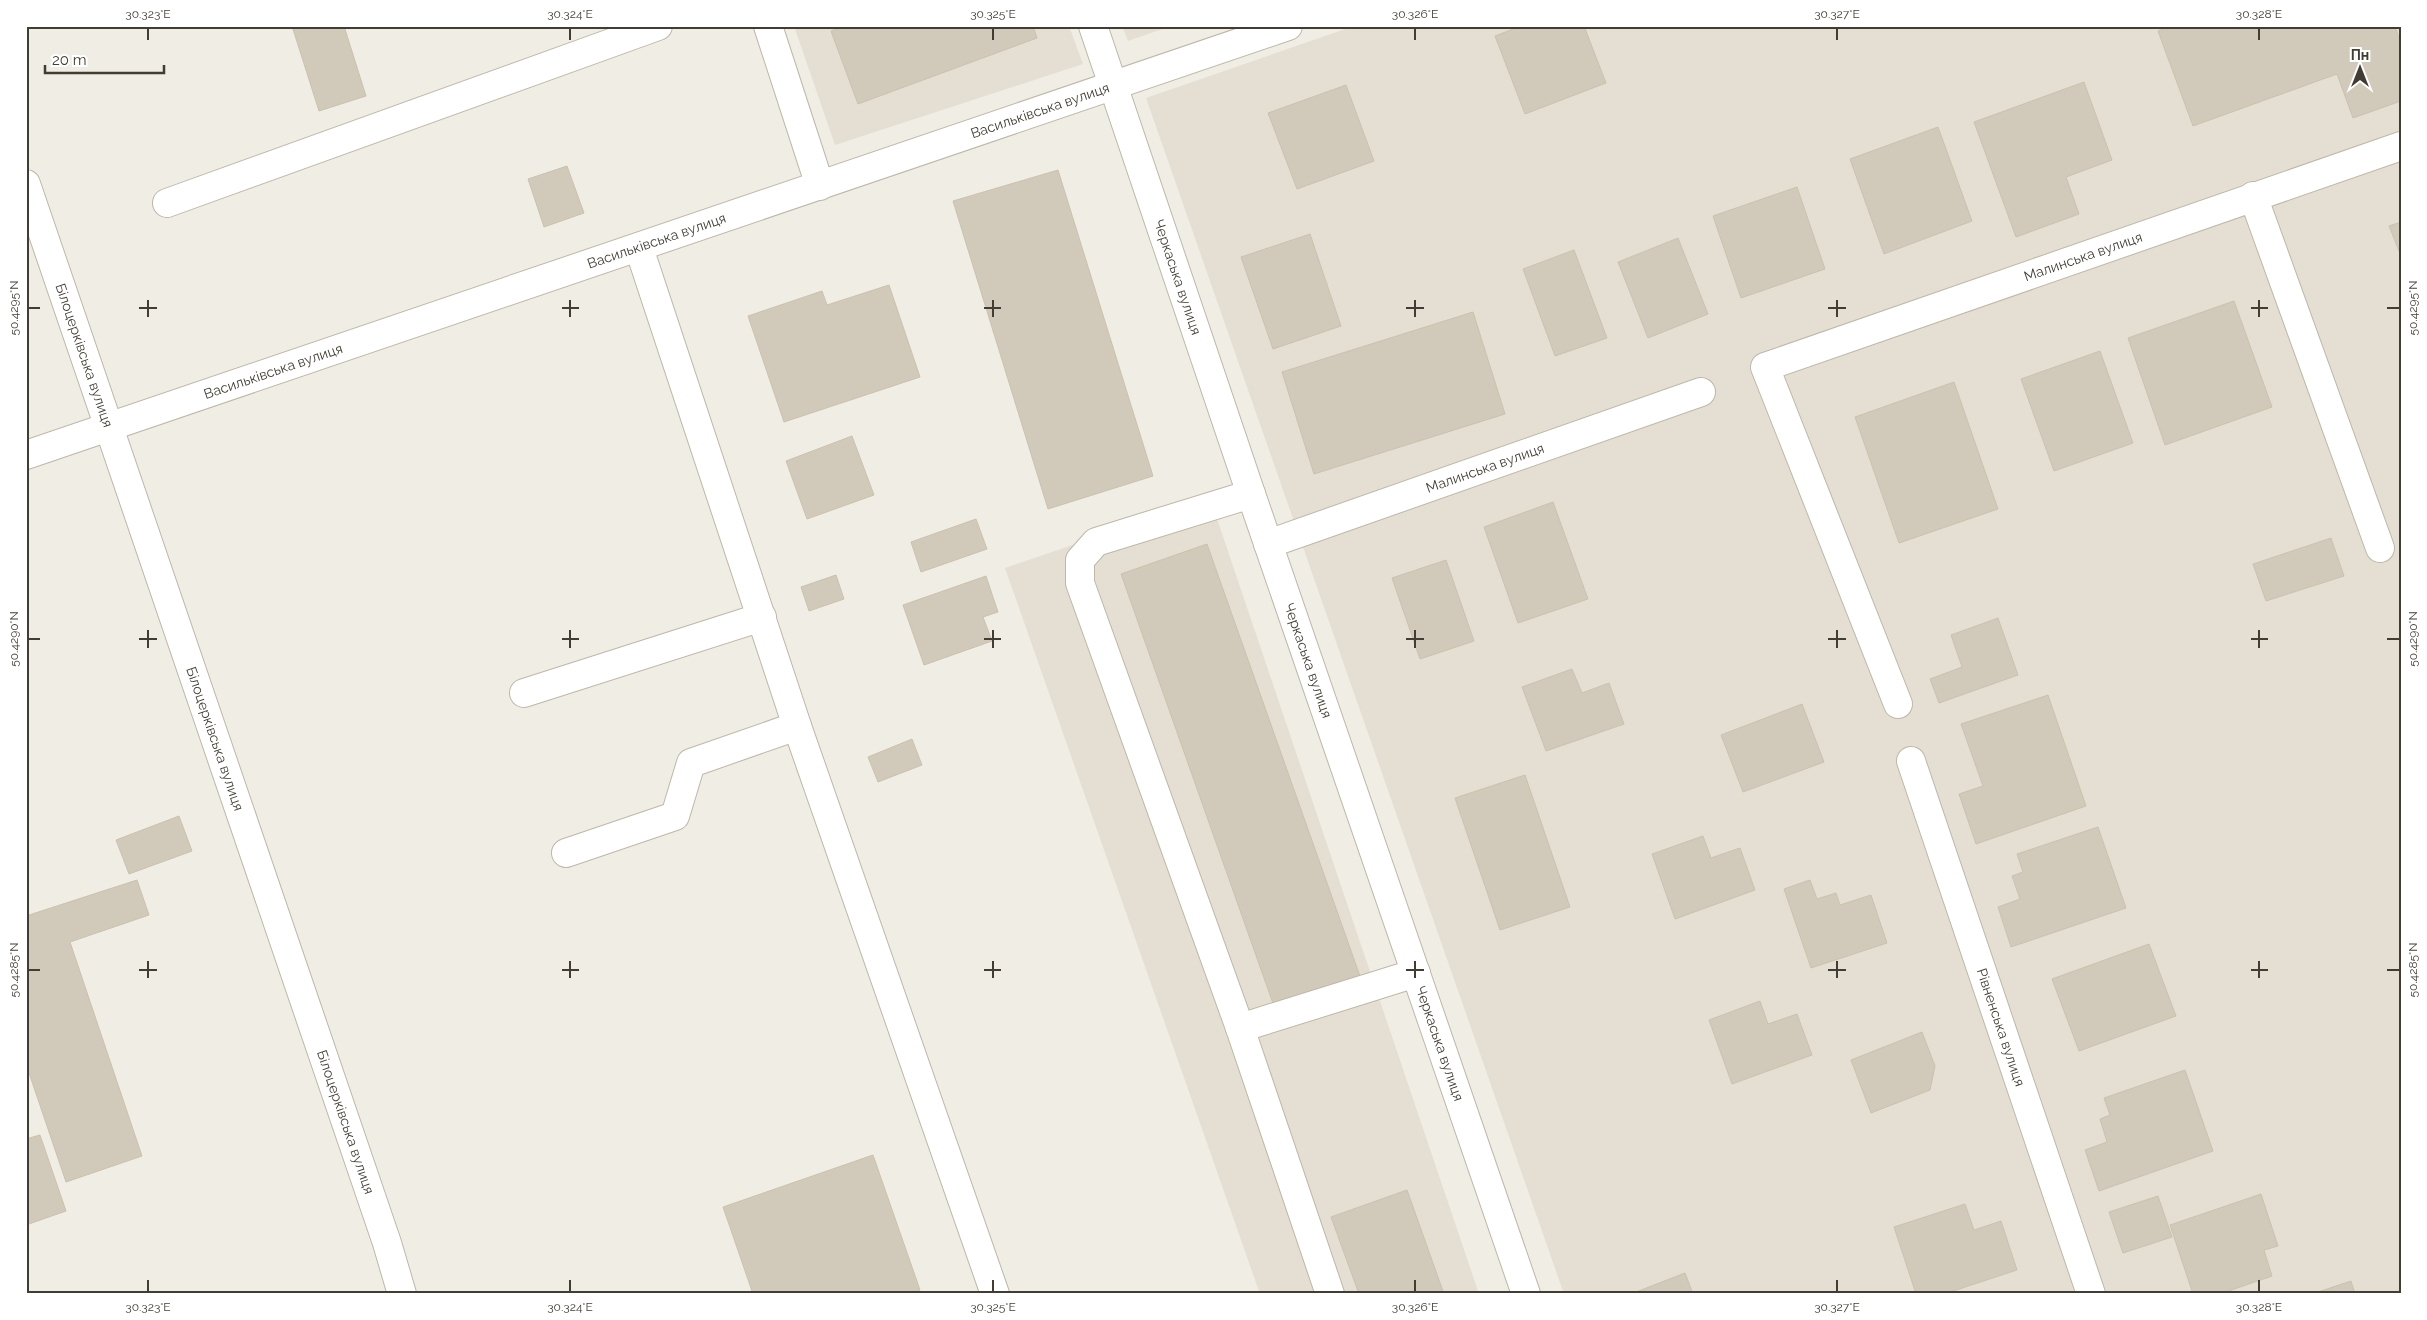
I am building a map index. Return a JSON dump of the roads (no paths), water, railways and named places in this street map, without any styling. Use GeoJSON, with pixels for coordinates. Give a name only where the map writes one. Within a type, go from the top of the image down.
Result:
{"type":"FeatureCollection","features":[{"type":"Feature","properties":{"kind":"street"},"geometry":{"type":"LineString","coordinates":[[167,203],[658,26]]}},
{"type":"Feature","properties":{"kind":"street"},"geometry":{"type":"LineString","coordinates":[[768,26],[820,186]]}},
{"type":"Feature","properties":{"kind":"street","name":"Черкаська вулиця"},"geometry":{"type":"LineString","coordinates":[[1094,26],[1268,544],[1526,1294]]}},
{"type":"Feature","properties":{"kind":"street","name":"Васильківська вулиця"},"geometry":{"type":"LineString","coordinates":[[26,455],[1288,26]]}},
{"type":"Feature","properties":{"kind":"street","name":"Малинська вулиця"},"geometry":{"type":"LineString","coordinates":[[1898,704],[1765,367],[2401,146]]}},
{"type":"Feature","properties":{"kind":"street","name":"Білоцерківська вулиця"},"geometry":{"type":"LineString","coordinates":[[26,184],[388,1242],[402,1294]]}},
{"type":"Feature","properties":{"kind":"street"},"geometry":{"type":"LineString","coordinates":[[2253,196],[2380,548]]}},
{"type":"Feature","properties":{"kind":"street"},"geometry":{"type":"LineString","coordinates":[[639,248],[797,726],[994,1294]]}},
{"type":"Feature","properties":{"kind":"street","name":"Малинська вулиця"},"geometry":{"type":"LineString","coordinates":[[1268,544],[1701,392]]}},
{"type":"Feature","properties":{"kind":"street"},"geometry":{"type":"LineString","coordinates":[[1251,494],[1096,542],[1080,560],[1080,583],[1240,1028],[1330,1294]]}},
{"type":"Feature","properties":{"kind":"street"},"geometry":{"type":"LineString","coordinates":[[524,693],[762,616]]}},
{"type":"Feature","properties":{"kind":"street"},"geometry":{"type":"LineString","coordinates":[[566,853],[675,816],[691,763],[797,726]]}},
{"type":"Feature","properties":{"kind":"street","name":"Рівненська вулиця"},"geometry":{"type":"LineString","coordinates":[[1910,761],[2091,1294]]}},
{"type":"Feature","properties":{"kind":"street"},"geometry":{"type":"LineString","coordinates":[[1240,1028],[1416,974]]}}]}
